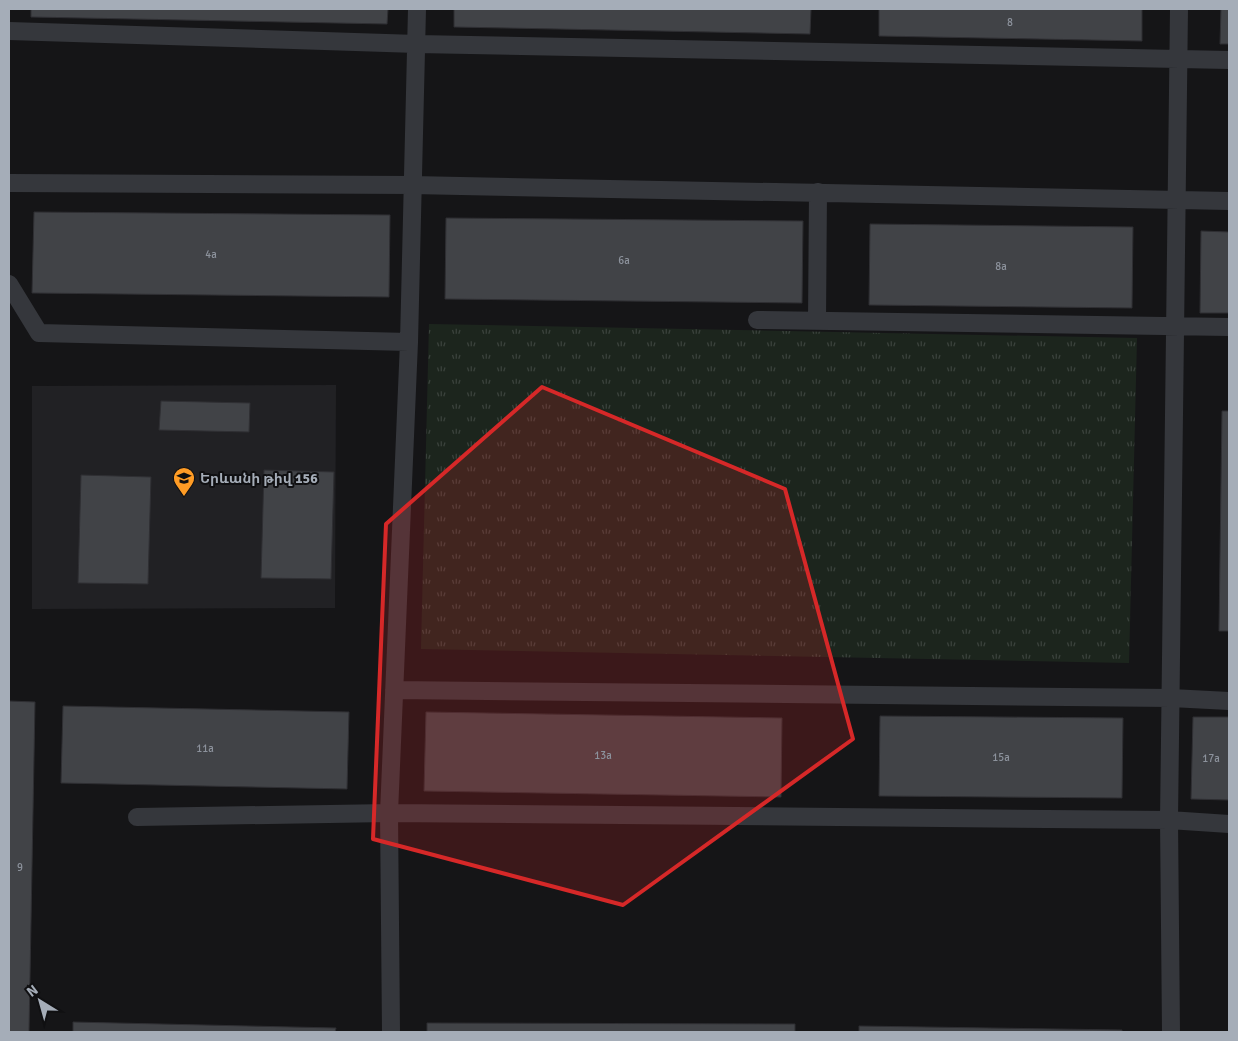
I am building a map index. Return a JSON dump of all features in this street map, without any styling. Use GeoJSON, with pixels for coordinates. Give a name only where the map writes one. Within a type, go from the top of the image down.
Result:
{"type":"FeatureCollection","features":[{"type":"Feature","properties":{"kind":"lane"},"geometry":{"type":"LineString","coordinates":[[391,1032],[389,813],[409,342],[417,9]]}},
{"type":"Feature","properties":{"kind":"lane"},"geometry":{"type":"LineString","coordinates":[[1171,1032],[1169,820],[1180,9]]}},
{"type":"Feature","properties":{"kind":"lane"},"geometry":{"type":"LineString","coordinates":[[9,31],[417,44],[1229,60]]}},
{"type":"Feature","properties":{"kind":"lane"},"geometry":{"type":"LineString","coordinates":[[9,183],[412,185],[1229,201]]}},
{"type":"Feature","properties":{"kind":"lane"},"geometry":{"type":"LineString","coordinates":[[816,321],[818,192]]}},
{"type":"Feature","properties":{"kind":"lane"},"geometry":{"type":"LineString","coordinates":[[9,284],[39,333],[409,342]]}},
{"type":"Feature","properties":{"kind":"lane"},"geometry":{"type":"LineString","coordinates":[[757,320],[1229,327]]}},
{"type":"Feature","properties":{"kind":"lane"},"geometry":{"type":"LineString","coordinates":[[394,690],[1171,698],[1229,701]]}},
{"type":"Feature","properties":{"kind":"lane"},"geometry":{"type":"LineString","coordinates":[[137,818],[389,813],[1169,820],[1229,824]]}},
{"type":"Feature","properties":{"kind":"highlighted area"},"geometry":{"type":"Polygon","coordinates":[[[542,387],[785,489],[853,739],[623,905],[373,839],[386,524],[542,387]]]}},
{"type":"Feature","properties":{"kind":"shaded area","name":"Երևանի թիվ 156"},"geometry":{"type":"Polygon","coordinates":[[[336,385],[335,608],[32,609],[32,386],[336,385]]]}},
{"type":"Feature","properties":{"kind":"green space"},"geometry":{"type":"Polygon","coordinates":[[[429,324],[1137,338],[1129,663],[421,649],[429,324]]]}},
{"type":"Feature","properties":{"kind":"building"},"geometry":{"type":"Polygon","coordinates":[[[31,9],[388,9],[387,24],[31,17],[31,9]]]}},
{"type":"Feature","properties":{"kind":"building"},"geometry":{"type":"Polygon","coordinates":[[[454,9],[811,9],[810,34],[454,27],[454,9]]]}},
{"type":"Feature","properties":{"kind":"building"},"geometry":{"type":"Polygon","coordinates":[[[879,9],[1142,9],[1142,41],[879,36],[879,9]]]}},
{"type":"Feature","properties":{"kind":"building"},"geometry":{"type":"Polygon","coordinates":[[[1221,9],[1229,9],[1229,44],[1220,44],[1221,9]]]}},
{"type":"Feature","properties":{"kind":"building"},"geometry":{"type":"Polygon","coordinates":[[[34,212],[390,215],[389,297],[32,293],[34,212]]]}},
{"type":"Feature","properties":{"kind":"building"},"geometry":{"type":"Polygon","coordinates":[[[446,218],[803,221],[802,303],[445,299],[446,218]]]}},
{"type":"Feature","properties":{"kind":"building"},"geometry":{"type":"Polygon","coordinates":[[[870,224],[1133,227],[1132,308],[869,305],[870,224]]]}},
{"type":"Feature","properties":{"kind":"building"},"geometry":{"type":"Polygon","coordinates":[[[1201,231],[1229,232],[1229,313],[1200,313],[1201,231]]]}},
{"type":"Feature","properties":{"kind":"building"},"geometry":{"type":"Polygon","coordinates":[[[161,401],[250,403],[249,432],[159,430],[161,401]]]}},
{"type":"Feature","properties":{"kind":"building"},"geometry":{"type":"Polygon","coordinates":[[[1222,411],[1229,411],[1229,631],[1219,631],[1222,411]]]}},
{"type":"Feature","properties":{"kind":"building"},"geometry":{"type":"Polygon","coordinates":[[[264,470],[334,472],[331,579],[261,578],[264,470]]]}},
{"type":"Feature","properties":{"kind":"building"},"geometry":{"type":"Polygon","coordinates":[[[81,475],[151,477],[148,584],[78,583],[81,475]]]}},
{"type":"Feature","properties":{"kind":"building"},"geometry":{"type":"Polygon","coordinates":[[[9,701],[35,702],[29,1032],[9,1032],[9,701]]]}},
{"type":"Feature","properties":{"kind":"building"},"geometry":{"type":"Polygon","coordinates":[[[63,706],[349,712],[347,789],[61,783],[63,706]]]}},
{"type":"Feature","properties":{"kind":"building"},"geometry":{"type":"Polygon","coordinates":[[[426,712],[782,718],[781,797],[424,791],[426,712]]]}},
{"type":"Feature","properties":{"kind":"building"},"geometry":{"type":"Polygon","coordinates":[[[880,716],[1123,718],[1122,798],[879,796],[880,716]]]}},
{"type":"Feature","properties":{"kind":"building"},"geometry":{"type":"Polygon","coordinates":[[[1193,717],[1229,717],[1229,800],[1191,799],[1193,717]]]}},
{"type":"Feature","properties":{"kind":"building"},"geometry":{"type":"Polygon","coordinates":[[[73,1022],[336,1028],[335,1032],[73,1032],[73,1022]]]}},
{"type":"Feature","properties":{"kind":"building"},"geometry":{"type":"Polygon","coordinates":[[[427,1023],[795,1024],[795,1032],[427,1032],[427,1023]]]}},
{"type":"Feature","properties":{"kind":"building"},"geometry":{"type":"Polygon","coordinates":[[[859,1026],[1122,1030],[1122,1032],[859,1032],[859,1026]]]}},
{"type":"Feature","properties":{"kind":"place","name":"Երևանի թիվ 156"},"geometry":{"type":"Point","coordinates":[184,497]}}]}
